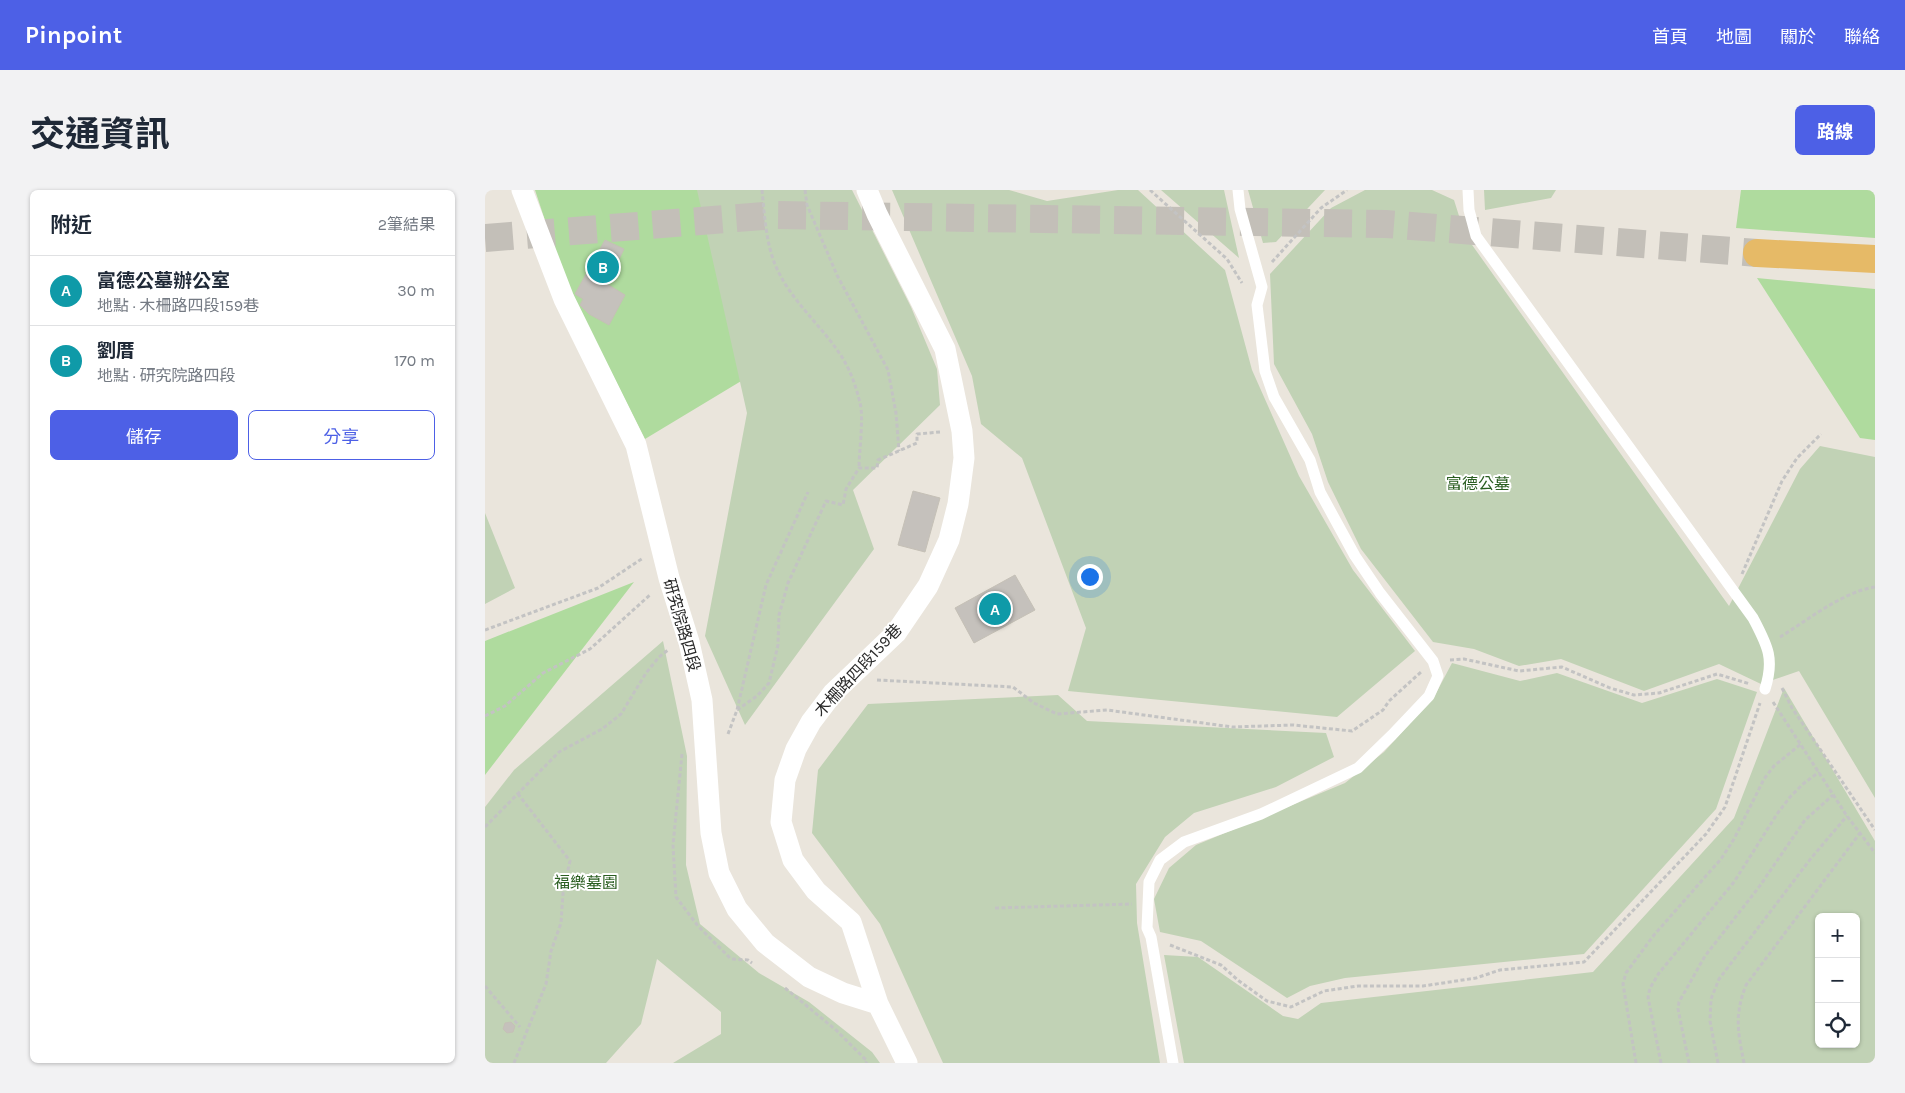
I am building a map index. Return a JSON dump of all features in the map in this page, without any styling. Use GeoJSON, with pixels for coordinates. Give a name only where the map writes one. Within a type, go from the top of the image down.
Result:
{"type":"FeatureCollection","features":[{"type":"Feature","properties":{"kind":"highway"},"geometry":{"type":"LineString","coordinates":[[1757,253],[1875,260]]}},
{"type":"Feature","properties":{"kind":"street","name":"研究院路四段"},"geometry":{"type":"LineString","coordinates":[[522,190],[564,299],[636,444],[669,578],[689,642],[702,700],[711,833],[719,874],[737,909],[765,943],[809,977],[843,993],[878,1004]]}},
{"type":"Feature","properties":{"kind":"street","name":"木柵路四段159巷"},"geometry":{"type":"LineString","coordinates":[[867,190],[877,214],[945,349],[962,431],[964,458],[958,504],[949,540],[928,586],[896,633],[833,693],[811,722],[796,749],[785,780],[781,822],[793,860],[816,891],[851,922],[878,1004],[907,1063]]}},
{"type":"Feature","properties":{"kind":"lane"},"geometry":{"type":"LineString","coordinates":[[1173,1063],[1149,933],[1149,882],[1159,860],[1183,842],[1261,814],[1358,768],[1429,696],[1438,676],[1433,661],[1380,593],[1355,556],[1320,492],[1310,460],[1274,397],[1265,371],[1257,305],[1262,287],[1250,250],[1237,190]]}},
{"type":"Feature","properties":{"kind":"lane"},"geometry":{"type":"LineString","coordinates":[[1468,190],[1469,210],[1476,236],[1753,618],[1767,645],[1770,673],[1765,688]]}},
{"type":"Feature","properties":{"kind":"path"},"geometry":{"type":"LineString","coordinates":[[737,710],[757,696],[769,683],[778,645],[779,615],[788,583],[826,501],[843,505],[846,489],[859,468],[861,406],[850,372],[840,353],[801,307],[780,275],[771,252],[765,227],[762,190]]}},
{"type":"Feature","properties":{"kind":"path"},"geometry":{"type":"LineString","coordinates":[[805,190],[807,205],[837,275],[888,370],[896,413],[899,451]]}},
{"type":"Feature","properties":{"kind":"path"},"geometry":{"type":"LineString","coordinates":[[1150,190],[1227,259],[1257,305]]}},
{"type":"Feature","properties":{"kind":"path"},"geometry":{"type":"LineString","coordinates":[[1259,277],[1321,208],[1347,190]]}},
{"type":"Feature","properties":{"kind":"path"},"geometry":{"type":"LineString","coordinates":[[859,468],[877,468],[878,460],[917,443],[917,434],[962,431]]}},
{"type":"Feature","properties":{"kind":"path"},"geometry":{"type":"LineString","coordinates":[[1734,593],[1782,481],[1797,458],[1821,434]]}},
{"type":"Feature","properties":{"kind":"path"},"geometry":{"type":"LineString","coordinates":[[728,740],[728,731],[737,710],[766,585],[808,492]]}},
{"type":"Feature","properties":{"kind":"path"},"geometry":{"type":"LineString","coordinates":[[485,630],[598,588],[641,558],[663,553]]}},
{"type":"Feature","properties":{"kind":"path"},"geometry":{"type":"LineString","coordinates":[[485,716],[505,706],[543,673],[590,649],[669,578]]}},
{"type":"Feature","properties":{"kind":"path"},"geometry":{"type":"LineString","coordinates":[[1767,645],[1844,598],[1875,587]]}},
{"type":"Feature","properties":{"kind":"path"},"geometry":{"type":"LineString","coordinates":[[485,828],[559,752],[602,729],[621,714],[646,673],[659,657],[674,646],[689,642]]}},
{"type":"Feature","properties":{"kind":"path"},"geometry":{"type":"LineString","coordinates":[[1770,673],[1782,687],[1792,708],[1875,830]]}},
{"type":"Feature","properties":{"kind":"path"},"geometry":{"type":"LineString","coordinates":[[995,908],[1133,904],[1136,928],[1221,965],[1239,981],[1267,1001],[1291,1007],[1324,991],[1358,986],[1423,986],[1476,978],[1501,970],[1584,962],[1706,834],[1725,807],[1765,688]]}},
{"type":"Feature","properties":{"kind":"path"},"geometry":{"type":"LineString","coordinates":[[1636,1063],[1623,984],[1626,973],[1654,935],[1721,859],[1734,839],[1764,779],[1774,766],[1801,744]]}},
{"type":"Feature","properties":{"kind":"path"},"geometry":{"type":"LineString","coordinates":[[1661,1063],[1648,997],[1650,988],[1659,973],[1734,882],[1785,803],[1803,784],[1819,772]]}},
{"type":"Feature","properties":{"kind":"path"},"geometry":{"type":"LineString","coordinates":[[514,1063],[546,984],[551,951],[561,924],[563,893],[570,861],[518,794]]}},
{"type":"Feature","properties":{"kind":"path"},"geometry":{"type":"LineString","coordinates":[[1689,1063],[1678,1009],[1679,1002],[1705,956],[1759,887],[1805,820],[1833,795]]}},
{"type":"Feature","properties":{"kind":"path"},"geometry":{"type":"LineString","coordinates":[[1717,1063],[1710,1021],[1711,999],[1719,979],[1812,857],[1847,816]]}},
{"type":"Feature","properties":{"kind":"path"},"geometry":{"type":"LineString","coordinates":[[1743,1063],[1737,1024],[1739,1003],[1746,985],[1860,833]]}},
{"type":"Feature","properties":{"kind":"path"},"geometry":{"type":"LineString","coordinates":[[485,986],[520,1027]]}},
{"type":"Feature","properties":{"kind":"green space"},"geometry":{"type":"Polygon","coordinates":[[[535,190],[705,190],[781,357],[645,439],[565,281],[535,190]]]}},
{"type":"Feature","properties":{"kind":"green space"},"geometry":{"type":"Polygon","coordinates":[[[697,190],[852,190],[911,307],[937,369],[940,405],[853,490],[874,549],[745,725],[705,636],[747,413],[697,190]]]}},
{"type":"Feature","properties":{"kind":"green space"},"geometry":{"type":"Polygon","coordinates":[[[892,190],[1009,190],[1047,201],[1118,190],[1138,190],[1225,270],[1252,370],[1299,476],[1353,570],[1415,651],[1337,717],[1068,691],[1086,628],[1022,458],[981,424],[972,376],[892,190]]]}},
{"type":"Feature","properties":{"kind":"green space"},"geometry":{"type":"Polygon","coordinates":[[[1161,190],[1224,190],[1239,258],[1161,190]]]}},
{"type":"Feature","properties":{"kind":"green space"},"geometry":{"type":"Polygon","coordinates":[[[1248,190],[1325,190],[1276,242],[1263,243],[1248,190]]]}},
{"type":"Feature","properties":{"kind":"green space","name":"富德公墓"},"geometry":{"type":"Polygon","coordinates":[[[1365,190],[1432,190],[1454,200],[1465,235],[1729,606],[1800,469],[1820,446],[1875,457],[1875,798],[1799,671],[1761,684],[1719,664],[1644,691],[1561,659],[1519,666],[1474,649],[1433,642],[1361,549],[1328,482],[1312,434],[1274,364],[1270,274],[1331,208],[1365,190]]]}},
{"type":"Feature","properties":{"kind":"green space"},"geometry":{"type":"Polygon","coordinates":[[[1484,190],[1556,190],[1551,198],[1485,210],[1484,190]]]}},
{"type":"Feature","properties":{"kind":"green space"},"geometry":{"type":"Polygon","coordinates":[[[1741,190],[1875,190],[1875,238],[1736,228],[1741,190]]]}},
{"type":"Feature","properties":{"kind":"green space"},"geometry":{"type":"Polygon","coordinates":[[[1757,278],[1875,289],[1875,440],[1860,438],[1757,278]]]}},
{"type":"Feature","properties":{"kind":"green space"},"geometry":{"type":"Polygon","coordinates":[[[485,513],[515,588],[485,604],[485,513]]]}},
{"type":"Feature","properties":{"kind":"green space"},"geometry":{"type":"Polygon","coordinates":[[[634,582],[485,775],[485,641],[634,582]]]}},
{"type":"Feature","properties":{"kind":"green space","name":"福樂墓園"},"geometry":{"type":"Polygon","coordinates":[[[663,641],[687,756],[686,865],[700,924],[759,973],[809,1002],[872,1052],[880,1063],[673,1063],[721,1034],[721,1012],[657,959],[641,1024],[606,1063],[485,1063],[485,807],[514,770],[663,641]]]}},
{"type":"Feature","properties":{"kind":"green space"},"geometry":{"type":"Polygon","coordinates":[[[1452,663],[1520,681],[1557,673],[1642,703],[1717,679],[1757,692],[1716,809],[1584,954],[1345,978],[1310,986],[1287,998],[1201,941],[1160,932],[1154,899],[1169,868],[1196,845],[1345,783],[1384,752],[1434,697],[1452,663]]]}},
{"type":"Feature","properties":{"kind":"green space"},"geometry":{"type":"Polygon","coordinates":[[[1784,688],[1875,841],[1875,1063],[1184,1063],[1164,955],[1198,957],[1283,1016],[1298,1019],[1321,1003],[1593,972],[1734,818],[1784,688]]]}},
{"type":"Feature","properties":{"kind":"green space"},"geometry":{"type":"Polygon","coordinates":[[[1058,695],[1087,721],[1326,733],[1334,757],[1276,787],[1194,813],[1165,837],[1136,884],[1137,923],[1160,1063],[943,1063],[880,924],[812,833],[818,770],[868,704],[1058,695]]]}},
{"type":"Feature","properties":{"kind":"building"},"geometry":{"type":"Polygon","coordinates":[[[605,240],[624,249],[607,284],[625,295],[609,325],[589,314],[580,305],[583,299],[575,294],[605,240]]]}},
{"type":"Feature","properties":{"kind":"building"},"geometry":{"type":"Polygon","coordinates":[[[913,491],[940,498],[925,552],[898,545],[913,491]]]}},
{"type":"Feature","properties":{"kind":"building"},"geometry":{"type":"Polygon","coordinates":[[[1015,575],[1035,610],[974,643],[955,608],[1015,575]]]}},
{"type":"Feature","properties":{"kind":"building"},"geometry":{"type":"Polygon","coordinates":[[[511,1022],[515,1026],[513,1032],[507,1033],[503,1029],[505,1023],[511,1022]]]}},
{"type":"Feature","properties":{"kind":"tunnel"},"geometry":{"type":"LineString","coordinates":[[485,238],[776,215],[1386,224],[1757,253]]}},
{"type":"Feature","properties":{"kind":"place","name":"劉厝"},"geometry":{"type":"Point","coordinates":[603,267]}},
{"type":"Feature","properties":{"kind":"place","name":"富德公墓辦公室"},"geometry":{"type":"Point","coordinates":[995,609]}}]}
